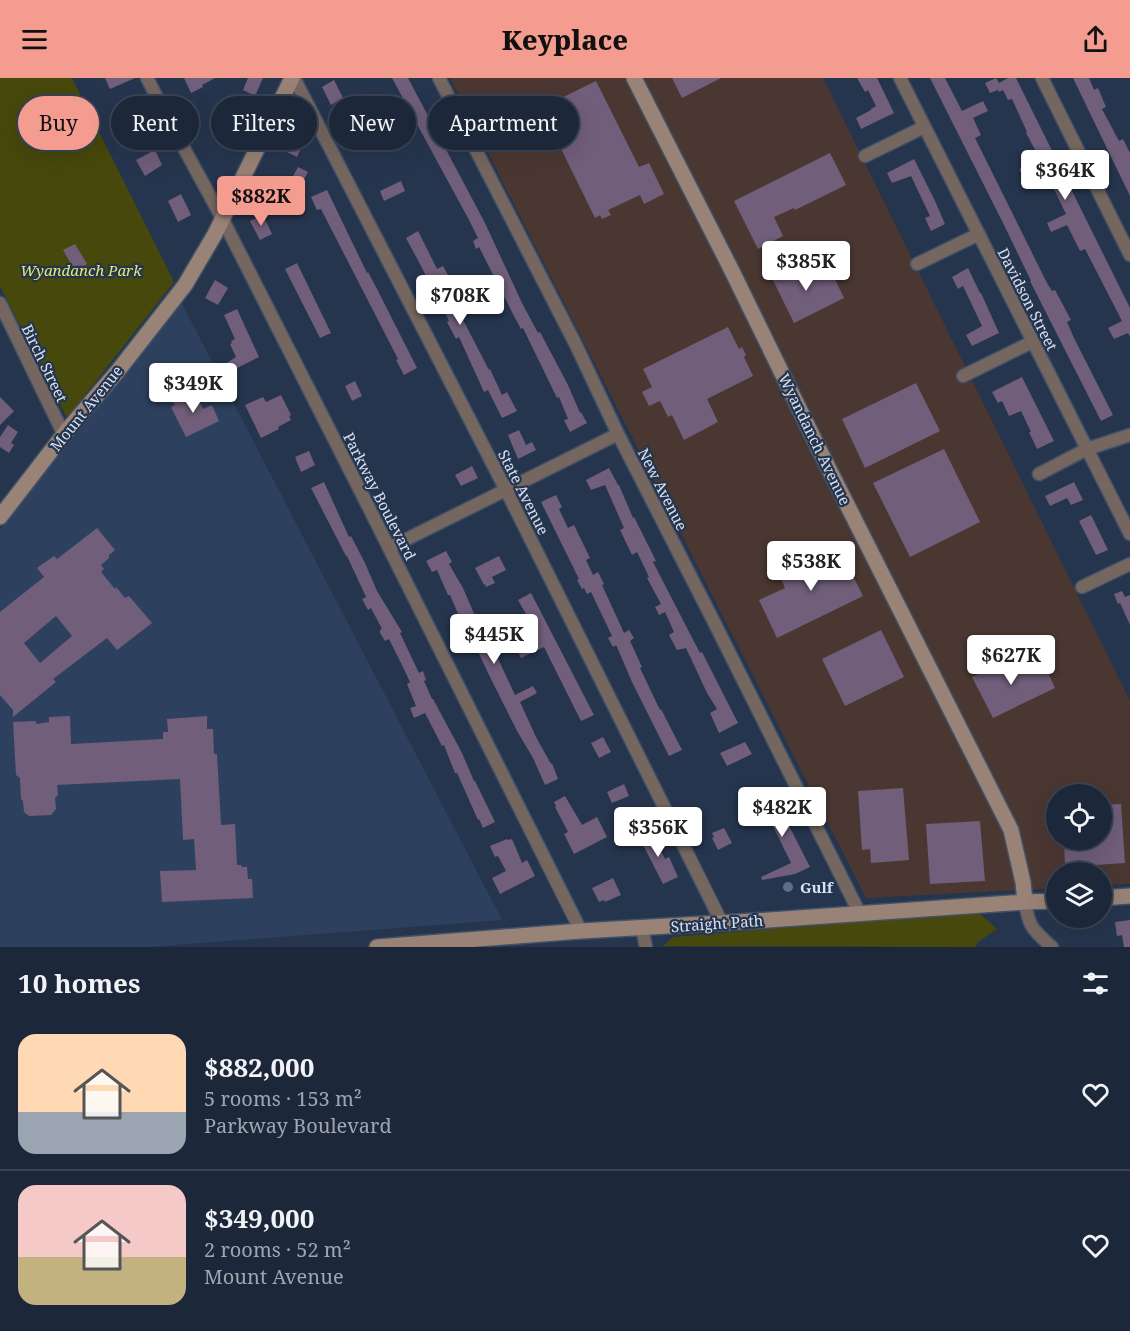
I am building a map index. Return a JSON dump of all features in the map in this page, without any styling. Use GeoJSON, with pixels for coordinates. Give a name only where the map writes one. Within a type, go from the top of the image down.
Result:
{"type":"FeatureCollection","features":[{"type":"Feature","properties":{"kind":"street","name":"Parkway Boulevard"},"geometry":{"type":"LineString","coordinates":[[147,78],[222,218],[581,931]]}},
{"type":"Feature","properties":{"kind":"street","name":"Mount Avenue"},"geometry":{"type":"LineString","coordinates":[[0,517],[185,285],[215,234],[293,78]]}},
{"type":"Feature","properties":{"kind":"street","name":"State Avenue"},"geometry":{"type":"LineString","coordinates":[[293,78],[507,490],[722,923]]}},
{"type":"Feature","properties":{"kind":"street","name":"New Avenue"},"geometry":{"type":"LineString","coordinates":[[439,78],[576,345],[618,434],[860,914]]}},
{"type":"Feature","properties":{"kind":"street","name":"Wyandanch Avenue"},"geometry":{"type":"LineString","coordinates":[[634,78],[1011,830],[1023,882],[1025,902]]}},
{"type":"Feature","properties":{"kind":"street","name":"Davidson Street"},"geometry":{"type":"LineString","coordinates":[[900,78],[1130,534]]}},
{"type":"Feature","properties":{"kind":"street"},"geometry":{"type":"LineString","coordinates":[[1042,78],[1130,255]]}},
{"type":"Feature","properties":{"kind":"street"},"geometry":{"type":"LineString","coordinates":[[865,156],[924,127]]}},
{"type":"Feature","properties":{"kind":"street"},"geometry":{"type":"LineString","coordinates":[[917,264],[979,234]]}},
{"type":"Feature","properties":{"kind":"street","name":"Birch Street"},"geometry":{"type":"LineString","coordinates":[[0,303],[64,435]]}},
{"type":"Feature","properties":{"kind":"street"},"geometry":{"type":"LineString","coordinates":[[963,376],[1032,342]]}},
{"type":"Feature","properties":{"kind":"street"},"geometry":{"type":"LineString","coordinates":[[389,548],[618,434]]}},
{"type":"Feature","properties":{"kind":"street"},"geometry":{"type":"LineString","coordinates":[[1039,474],[1088,449],[1130,435]]}},
{"type":"Feature","properties":{"kind":"street"},"geometry":{"type":"LineString","coordinates":[[1082,587],[1130,564]]}},
{"type":"Feature","properties":{"kind":"street"},"geometry":{"type":"LineString","coordinates":[[1112,897],[1130,896]]}},
{"type":"Feature","properties":{"kind":"street","name":"Straight Path"},"geometry":{"type":"LineString","coordinates":[[377,947],[482,943],[581,931],[1046,901]]}},
{"type":"Feature","properties":{"kind":"street"},"geometry":{"type":"LineString","coordinates":[[1025,902],[1028,920],[1035,932],[1052,947]]}},
{"type":"Feature","properties":{"kind":"street"},"geometry":{"type":"LineString","coordinates":[[639,947],[642,928]]}},
{"type":"Feature","properties":{"kind":"street"},"geometry":{"type":"LineString","coordinates":[[642,928],[646,947]]}},
{"type":"Feature","properties":{"kind":"shaded area"},"geometry":{"type":"Polygon","coordinates":[[[450,78],[823,78],[1130,701],[1130,884],[1112,885],[1112,862],[1046,862],[1046,889],[866,898],[487,150],[579,150],[579,96],[459,96],[450,78]]]}},
{"type":"Feature","properties":{"kind":"shaded area"},"geometry":{"type":"Polygon","coordinates":[[[179,298],[502,920],[149,947],[0,947],[0,529],[179,298]]]}},
{"type":"Feature","properties":{"kind":"green space","name":"Wyandanch Park"},"geometry":{"type":"Polygon","coordinates":[[[0,78],[72,78],[81,96],[18,96],[18,150],[99,150],[99,132],[174,282],[67,418],[0,286],[0,78]]]}},
{"type":"Feature","properties":{"kind":"green space"},"geometry":{"type":"Polygon","coordinates":[[[978,912],[997,929],[978,942],[975,947],[663,946],[673,937],[978,912]]]}},
{"type":"Feature","properties":{"kind":"building"},"geometry":{"type":"Polygon","coordinates":[[[105,78],[135,78],[110,89],[105,78]]]}},
{"type":"Feature","properties":{"kind":"building"},"geometry":{"type":"Polygon","coordinates":[[[184,78],[215,78],[191,93],[184,78]]]}},
{"type":"Feature","properties":{"kind":"building"},"geometry":{"type":"Polygon","coordinates":[[[248,78],[263,78],[255,96],[243,90],[248,78]]]}},
{"type":"Feature","properties":{"kind":"building"},"geometry":{"type":"Polygon","coordinates":[[[392,78],[408,78],[428,116],[428,144],[416,122],[416,96],[402,96],[392,78]]]}},
{"type":"Feature","properties":{"kind":"building"},"geometry":{"type":"Polygon","coordinates":[[[672,78],[721,78],[682,98],[672,78]]]}},
{"type":"Feature","properties":{"kind":"building"},"geometry":{"type":"Polygon","coordinates":[[[857,78],[877,78],[894,113],[861,129],[856,118],[876,106],[868,90],[865,92],[857,78]]]}},
{"type":"Feature","properties":{"kind":"building"},"geometry":{"type":"Polygon","coordinates":[[[930,78],[945,78],[962,111],[983,101],[988,111],[973,118],[981,135],[975,138],[1047,283],[1052,291],[1055,290],[1071,320],[1067,322],[1074,338],[1113,415],[1101,421],[930,78]]]}},
{"type":"Feature","properties":{"kind":"building"},"geometry":{"type":"Polygon","coordinates":[[[996,78],[999,83],[1008,78],[1016,78],[1130,308],[1130,337],[1128,333],[1114,339],[1108,328],[1122,321],[1085,249],[1080,251],[1067,225],[1051,232],[1047,223],[1066,214],[1050,181],[1048,183],[1041,170],[1024,178],[1019,169],[1040,159],[1012,99],[1008,100],[1003,90],[990,93],[985,83],[996,78]]]}},
{"type":"Feature","properties":{"kind":"building"},"geometry":{"type":"Polygon","coordinates":[[[1073,78],[1089,78],[1094,90],[1098,88],[1106,107],[1102,109],[1119,141],[1123,139],[1130,153],[1130,196],[1073,78]]]}},
{"type":"Feature","properties":{"kind":"building"},"geometry":{"type":"Polygon","coordinates":[[[334,80],[342,96],[329,96],[329,101],[322,87],[334,80]]]}},
{"type":"Feature","properties":{"kind":"building"},"geometry":{"type":"Polygon","coordinates":[[[596,81],[639,167],[649,163],[664,194],[644,204],[640,195],[608,210],[611,215],[602,219],[600,215],[595,218],[562,150],[579,150],[579,96],[565,96],[596,81]]]}},
{"type":"Feature","properties":{"kind":"building"},"geometry":{"type":"Polygon","coordinates":[[[155,150],[162,165],[145,176],[136,160],[155,150]]]}},
{"type":"Feature","properties":{"kind":"building"},"geometry":{"type":"Polygon","coordinates":[[[286,150],[300,150],[297,157],[286,150]]]}},
{"type":"Feature","properties":{"kind":"building"},"geometry":{"type":"Polygon","coordinates":[[[431,150],[446,150],[485,223],[522,303],[538,333],[540,332],[587,423],[570,432],[564,420],[568,419],[559,397],[557,398],[523,328],[521,329],[479,247],[476,249],[473,241],[478,238],[431,150]]]}},
{"type":"Feature","properties":{"kind":"building"},"geometry":{"type":"Polygon","coordinates":[[[830,153],[846,185],[795,210],[794,208],[774,217],[783,236],[758,249],[734,201],[830,153]]]}},
{"type":"Feature","properties":{"kind":"building"},"geometry":{"type":"Polygon","coordinates":[[[914,159],[945,224],[931,231],[925,218],[930,216],[911,176],[892,183],[887,173],[914,159]]]}},
{"type":"Feature","properties":{"kind":"building"},"geometry":{"type":"Polygon","coordinates":[[[298,167],[308,172],[303,181],[293,176],[298,167]]]}},
{"type":"Feature","properties":{"kind":"building"},"geometry":{"type":"Polygon","coordinates":[[[272,176],[285,183],[273,203],[260,196],[272,176]]]}},
{"type":"Feature","properties":{"kind":"building"},"geometry":{"type":"Polygon","coordinates":[[[401,181],[405,191],[384,201],[380,191],[401,181]]]}},
{"type":"Feature","properties":{"kind":"building"},"geometry":{"type":"Polygon","coordinates":[[[327,190],[417,368],[404,375],[321,209],[317,210],[311,197],[327,190]]]}},
{"type":"Feature","properties":{"kind":"building"},"geometry":{"type":"Polygon","coordinates":[[[181,194],[191,215],[178,222],[168,201],[181,194]]]}},
{"type":"Feature","properties":{"kind":"building"},"geometry":{"type":"Polygon","coordinates":[[[263,215],[272,234],[260,240],[250,221],[263,215]]]}},
{"type":"Feature","properties":{"kind":"building"},"geometry":{"type":"Polygon","coordinates":[[[418,231],[437,269],[443,266],[448,275],[442,278],[502,395],[507,392],[517,411],[502,418],[488,390],[484,392],[459,337],[456,339],[431,284],[406,238],[418,231]]]}},
{"type":"Feature","properties":{"kind":"building"},"geometry":{"type":"Polygon","coordinates":[[[75,244],[87,264],[75,271],[63,250],[75,244]]]}},
{"type":"Feature","properties":{"kind":"building"},"geometry":{"type":"Polygon","coordinates":[[[297,263],[331,333],[320,338],[285,269],[297,263]]]}},
{"type":"Feature","properties":{"kind":"building"},"geometry":{"type":"Polygon","coordinates":[[[797,263],[806,281],[830,269],[844,298],[794,323],[771,276],[797,263]]]}},
{"type":"Feature","properties":{"kind":"building"},"geometry":{"type":"Polygon","coordinates":[[[968,268],[999,333],[972,346],[966,335],[982,326],[963,286],[958,289],[952,277],[968,268]]]}},
{"type":"Feature","properties":{"kind":"building"},"geometry":{"type":"Polygon","coordinates":[[[215,280],[228,288],[218,305],[205,298],[215,280]]]}},
{"type":"Feature","properties":{"kind":"building"},"geometry":{"type":"Polygon","coordinates":[[[237,309],[259,357],[229,372],[225,364],[236,357],[230,344],[235,339],[224,315],[237,309]]]}},
{"type":"Feature","properties":{"kind":"building"},"geometry":{"type":"Polygon","coordinates":[[[728,327],[739,349],[742,347],[753,376],[707,399],[718,422],[684,440],[672,415],[668,417],[660,401],[649,406],[642,392],[652,387],[643,369],[728,327]]]}},
{"type":"Feature","properties":{"kind":"building"},"geometry":{"type":"Polygon","coordinates":[[[1022,377],[1054,441],[1037,449],[1021,411],[1009,416],[1002,401],[998,403],[992,392],[1022,377]]]}},
{"type":"Feature","properties":{"kind":"building"},"geometry":{"type":"Polygon","coordinates":[[[355,381],[362,396],[352,401],[345,386],[355,381]]]}},
{"type":"Feature","properties":{"kind":"building"},"geometry":{"type":"Polygon","coordinates":[[[916,383],[940,431],[865,468],[842,419],[916,383]]]}},
{"type":"Feature","properties":{"kind":"building"},"geometry":{"type":"Polygon","coordinates":[[[194,390],[203,409],[212,405],[219,421],[186,437],[171,407],[175,405],[172,401],[194,390]]]}},
{"type":"Feature","properties":{"kind":"building"},"geometry":{"type":"Polygon","coordinates":[[[281,395],[291,415],[289,416],[291,420],[261,438],[245,405],[263,397],[266,402],[281,395]]]}},
{"type":"Feature","properties":{"kind":"building"},"geometry":{"type":"Polygon","coordinates":[[[0,397],[14,411],[0,425],[0,397]]]}},
{"type":"Feature","properties":{"kind":"building"},"geometry":{"type":"Polygon","coordinates":[[[8,425],[18,432],[11,443],[14,445],[9,453],[0,447],[0,437],[8,425]]]}},
{"type":"Feature","properties":{"kind":"building"},"geometry":{"type":"Polygon","coordinates":[[[519,430],[526,445],[532,442],[536,450],[518,459],[508,435],[519,430]]]}},
{"type":"Feature","properties":{"kind":"building"},"geometry":{"type":"Polygon","coordinates":[[[944,449],[980,522],[910,557],[873,483],[944,449]]]}},
{"type":"Feature","properties":{"kind":"building"},"geometry":{"type":"Polygon","coordinates":[[[309,451],[315,465],[301,472],[295,457],[309,451]]]}},
{"type":"Feature","properties":{"kind":"building"},"geometry":{"type":"Polygon","coordinates":[[[472,466],[478,478],[461,486],[455,475],[472,466]]]}},
{"type":"Feature","properties":{"kind":"building"},"geometry":{"type":"Polygon","coordinates":[[[609,468],[656,561],[653,562],[738,723],[719,733],[710,713],[717,709],[686,648],[677,650],[669,635],[674,632],[665,612],[659,615],[655,607],[661,604],[647,578],[649,577],[637,552],[632,555],[620,530],[624,528],[605,485],[591,490],[586,480],[609,468]]]}},
{"type":"Feature","properties":{"kind":"building"},"geometry":{"type":"Polygon","coordinates":[[[324,482],[377,591],[402,632],[400,633],[419,673],[423,671],[426,680],[424,681],[432,699],[462,753],[495,822],[483,828],[455,773],[444,745],[442,746],[425,713],[414,718],[410,708],[416,706],[407,684],[410,682],[389,639],[385,641],[380,633],[382,629],[371,608],[368,610],[362,599],[366,597],[311,488],[324,482]]]}},
{"type":"Feature","properties":{"kind":"building"},"geometry":{"type":"Polygon","coordinates":[[[1074,482],[1083,500],[1071,505],[1067,498],[1050,506],[1045,496],[1074,482]]]}},
{"type":"Feature","properties":{"kind":"building"},"geometry":{"type":"Polygon","coordinates":[[[556,495],[562,507],[559,509],[568,528],[574,525],[590,558],[586,560],[593,575],[598,572],[624,633],[629,630],[634,638],[630,641],[642,667],[640,668],[682,750],[669,756],[616,645],[613,647],[608,638],[612,636],[591,592],[587,594],[577,580],[579,579],[541,502],[556,495]]]}},
{"type":"Feature","properties":{"kind":"building"},"geometry":{"type":"Polygon","coordinates":[[[1091,515],[1108,550],[1096,555],[1079,521],[1091,515]]]}},
{"type":"Feature","properties":{"kind":"building"},"geometry":{"type":"Polygon","coordinates":[[[97,528],[115,550],[101,565],[104,569],[101,572],[125,598],[129,596],[152,623],[117,650],[107,638],[53,679],[56,682],[13,717],[13,710],[0,695],[0,612],[44,577],[37,568],[54,556],[57,559],[97,528]],[[56,616],[24,643],[40,663],[72,636],[56,616]]]}},
{"type":"Feature","properties":{"kind":"building"},"geometry":{"type":"Polygon","coordinates":[[[838,546],[863,596],[777,638],[759,600],[785,588],[779,574],[838,546]]]}},
{"type":"Feature","properties":{"kind":"building"},"geometry":{"type":"Polygon","coordinates":[[[446,551],[452,562],[449,564],[487,639],[505,631],[509,638],[492,646],[515,695],[533,686],[537,693],[520,702],[558,779],[545,785],[437,570],[432,572],[426,561],[446,551]]]}},
{"type":"Feature","properties":{"kind":"building"},"geometry":{"type":"Polygon","coordinates":[[[499,556],[506,570],[492,577],[495,583],[486,587],[475,568],[499,556]]]}},
{"type":"Feature","properties":{"kind":"building"},"geometry":{"type":"Polygon","coordinates":[[[1122,591],[1125,597],[1130,595],[1130,625],[1114,594],[1122,591]]]}},
{"type":"Feature","properties":{"kind":"building"},"geometry":{"type":"Polygon","coordinates":[[[531,593],[594,715],[581,721],[544,647],[521,658],[515,646],[530,638],[519,617],[526,614],[518,600],[531,593]]]}},
{"type":"Feature","properties":{"kind":"building"},"geometry":{"type":"Polygon","coordinates":[[[881,630],[904,677],[845,706],[822,659],[881,630]]]}},
{"type":"Feature","properties":{"kind":"building"},"geometry":{"type":"Polygon","coordinates":[[[1019,655],[1029,674],[1045,666],[1055,688],[993,718],[972,677],[1019,655]]]}},
{"type":"Feature","properties":{"kind":"building"},"geometry":{"type":"Polygon","coordinates":[[[70,716],[71,744],[163,739],[163,732],[168,732],[167,719],[207,716],[207,729],[213,729],[214,754],[217,754],[221,825],[235,824],[237,865],[247,867],[248,879],[252,879],[253,898],[162,902],[160,871],[196,870],[194,839],[183,840],[180,779],[57,785],[56,809],[51,815],[29,816],[24,812],[20,778],[16,775],[13,722],[35,721],[37,724],[49,722],[49,717],[70,716]]]}},
{"type":"Feature","properties":{"kind":"building"},"geometry":{"type":"Polygon","coordinates":[[[603,737],[611,752],[599,758],[591,743],[603,737]]]}},
{"type":"Feature","properties":{"kind":"building"},"geometry":{"type":"Polygon","coordinates":[[[745,742],[752,754],[727,766],[720,753],[745,742]]]}},
{"type":"Feature","properties":{"kind":"building"},"geometry":{"type":"Polygon","coordinates":[[[624,784],[629,796],[612,803],[607,792],[624,784]]]}},
{"type":"Feature","properties":{"kind":"building"},"geometry":{"type":"Polygon","coordinates":[[[766,788],[782,822],[786,820],[810,867],[795,874],[762,880],[761,877],[791,863],[768,816],[764,818],[752,794],[766,788]]]}},
{"type":"Feature","properties":{"kind":"building"},"geometry":{"type":"Polygon","coordinates":[[[903,788],[909,860],[871,863],[870,849],[862,850],[858,791],[903,788]]]}},
{"type":"Feature","properties":{"kind":"building"},"geometry":{"type":"Polygon","coordinates":[[[565,796],[582,825],[597,817],[607,837],[574,854],[564,834],[568,832],[554,802],[565,796]]]}},
{"type":"Feature","properties":{"kind":"building"},"geometry":{"type":"Polygon","coordinates":[[[1112,804],[1121,804],[1125,863],[1065,862],[1064,850],[1112,850],[1112,804]]]}},
{"type":"Feature","properties":{"kind":"building"},"geometry":{"type":"Polygon","coordinates":[[[980,821],[985,881],[930,884],[926,824],[980,821]]]}},
{"type":"Feature","properties":{"kind":"building"},"geometry":{"type":"Polygon","coordinates":[[[724,828],[732,843],[718,850],[712,833],[724,828]]]}},
{"type":"Feature","properties":{"kind":"building"},"geometry":{"type":"Polygon","coordinates":[[[648,830],[665,859],[669,857],[678,877],[663,884],[638,835],[648,830]]]}},
{"type":"Feature","properties":{"kind":"building"},"geometry":{"type":"Polygon","coordinates":[[[507,839],[513,841],[522,863],[527,860],[535,876],[500,894],[492,878],[506,871],[490,846],[507,839]]]}},
{"type":"Feature","properties":{"kind":"building"},"geometry":{"type":"Polygon","coordinates":[[[613,878],[621,895],[605,902],[604,900],[599,902],[592,888],[613,878]]]}},
{"type":"Feature","properties":{"kind":"building"},"geometry":{"type":"Polygon","coordinates":[[[1130,920],[1130,947],[1124,947],[1122,935],[1117,936],[1115,922],[1130,920]]]}},
{"type":"Feature","properties":{"kind":"place","name":"Gulf"},"geometry":{"type":"Point","coordinates":[788,887]}}]}
